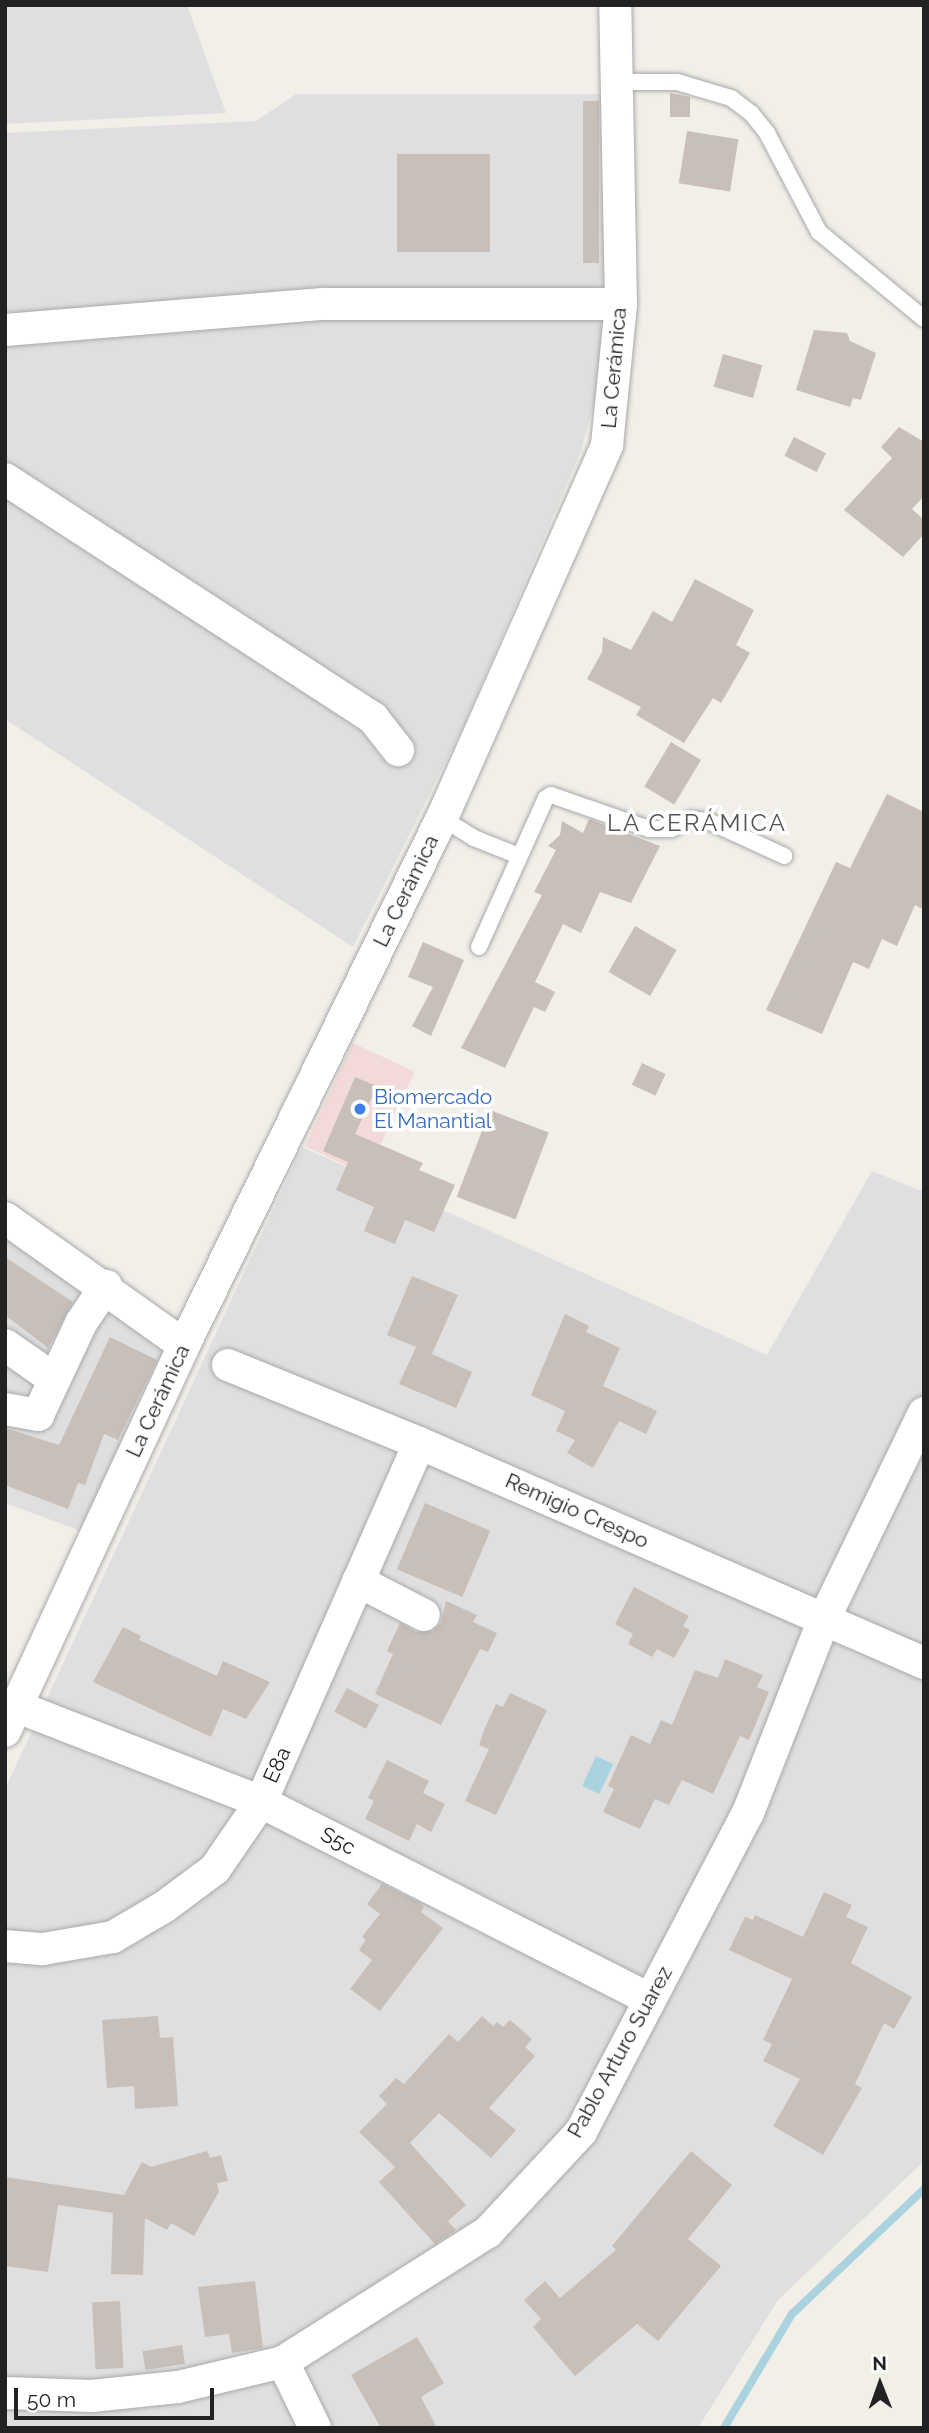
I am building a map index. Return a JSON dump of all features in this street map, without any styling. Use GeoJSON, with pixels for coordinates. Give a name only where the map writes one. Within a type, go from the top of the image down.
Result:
{"type":"FeatureCollection","features":[{"type":"Feature","properties":{"kind":"street","name":"La Cerámica"},"geometry":{"type":"LineString","coordinates":[[10,1718],[184,1345],[442,818],[607,445],[621,304],[615,5]]}},
{"type":"Feature","properties":{"kind":"street"},"geometry":{"type":"LineString","coordinates":[[5,330],[323,304],[621,304]]}},
{"type":"Feature","properties":{"kind":"street"},"geometry":{"type":"LineString","coordinates":[[5,479],[373,718],[398,750]]}},
{"type":"Feature","properties":{"kind":"street"},"geometry":{"type":"LineString","coordinates":[[5,1218],[106,1286],[184,1345]]}},
{"type":"Feature","properties":{"kind":"street"},"geometry":{"type":"LineString","coordinates":[[5,1409],[38,1415],[54,1379],[106,1286]]}},
{"type":"Feature","properties":{"kind":"street"},"geometry":{"type":"LineString","coordinates":[[5,1345],[54,1379]]}},
{"type":"Feature","properties":{"kind":"street","name":"Remigio Crespo"},"geometry":{"type":"LineString","coordinates":[[228,1365],[419,1443],[924,1662]]}},
{"type":"Feature","properties":{"kind":"street","name":"Pablo Arturo Suarez"},"geometry":{"type":"LineString","coordinates":[[5,2393],[92,2396],[178,2387],[283,2362],[488,2232],[581,2132],[748,1813],[824,1619],[924,1413]]}},
{"type":"Feature","properties":{"kind":"street","name":"E8a"},"geometry":{"type":"LineString","coordinates":[[5,1946],[43,1949],[113,1937],[215,1869],[261,1802],[419,1443]]}},
{"type":"Feature","properties":{"kind":"street"},"geometry":{"type":"LineString","coordinates":[[358,1581],[424,1615]]}},
{"type":"Feature","properties":{"kind":"street","name":"S5c"},"geometry":{"type":"LineString","coordinates":[[10,1718],[261,1802],[650,1998]]}},
{"type":"Feature","properties":{"kind":"street"},"geometry":{"type":"LineString","coordinates":[[283,2362],[314,2428]]}},
{"type":"Feature","properties":{"kind":"lane"},"geometry":{"type":"LineString","coordinates":[[617,82],[677,82],[731,98],[751,113],[767,133],[819,232],[924,320]]}},
{"type":"Feature","properties":{"kind":"lane"},"geometry":{"type":"LineString","coordinates":[[479,947],[545,798],[551,795],[649,829],[671,830],[691,819],[708,821],[784,856]]}},
{"type":"Feature","properties":{"kind":"lane"},"geometry":{"type":"LineString","coordinates":[[442,818],[474,838],[519,856]]}},
{"type":"Feature","properties":{"kind":"shaded area"},"geometry":{"type":"Polygon","coordinates":[[[5,5],[187,5],[226,113],[5,124],[5,5]]]}},
{"type":"Feature","properties":{"kind":"shaded area"},"geometry":{"type":"Polygon","coordinates":[[[296,94],[615,94],[609,349],[581,451],[464,725],[353,947],[5,719],[5,133],[256,121],[296,94]]]}},
{"type":"Feature","properties":{"kind":"shaded area","name":"Biomercado El Manantial"},"geometry":{"type":"Polygon","coordinates":[[[353,1043],[415,1072],[366,1175],[305,1146],[353,1043]]]}},
{"type":"Feature","properties":{"kind":"shaded area"},"geometry":{"type":"Polygon","coordinates":[[[302,1147],[767,1355],[872,1171],[924,1192],[924,2161],[778,2300],[698,2428],[5,2428],[5,1789],[302,1147]]]}},
{"type":"Feature","properties":{"kind":"shaded area"},"geometry":{"type":"Polygon","coordinates":[[[5,1229],[171,1347],[84,1532],[5,1503],[5,1229]]]}},
{"type":"Feature","properties":{"kind":"water"},"geometry":{"type":"Polygon","coordinates":[[[596,1756],[613,1764],[599,1794],[582,1786],[596,1756]]]}},
{"type":"Feature","properties":{"kind":"building"},"geometry":{"type":"Polygon","coordinates":[[[670,93],[690,97],[690,117],[670,117],[670,93]]]}},
{"type":"Feature","properties":{"kind":"building"},"geometry":{"type":"Polygon","coordinates":[[[583,101],[599,101],[599,263],[583,263],[583,101]]]}},
{"type":"Feature","properties":{"kind":"building"},"geometry":{"type":"Polygon","coordinates":[[[687,131],[738,139],[730,191],[679,183],[687,131]]]}},
{"type":"Feature","properties":{"kind":"building"},"geometry":{"type":"Polygon","coordinates":[[[397,154],[490,154],[490,252],[397,252],[397,154]]]}},
{"type":"Feature","properties":{"kind":"building"},"geometry":{"type":"Polygon","coordinates":[[[814,330],[847,333],[850,341],[876,353],[861,400],[853,398],[850,407],[796,390],[814,330]]]}},
{"type":"Feature","properties":{"kind":"building"},"geometry":{"type":"Polygon","coordinates":[[[723,354],[762,365],[753,398],[714,387],[723,354]]]}},
{"type":"Feature","properties":{"kind":"building"},"geometry":{"type":"Polygon","coordinates":[[[899,427],[924,442],[924,496],[912,509],[924,520],[924,534],[903,557],[844,510],[892,458],[881,447],[899,427]]]}},
{"type":"Feature","properties":{"kind":"building"},"geometry":{"type":"Polygon","coordinates":[[[794,437],[826,453],[817,472],[784,456],[794,437]]]}},
{"type":"Feature","properties":{"kind":"building"},"geometry":{"type":"Polygon","coordinates":[[[695,579],[754,610],[736,645],[750,653],[721,703],[713,698],[684,743],[636,715],[641,707],[587,679],[602,652],[603,637],[631,650],[653,611],[672,622],[695,579]]]}},
{"type":"Feature","properties":{"kind":"building"},"geometry":{"type":"Polygon","coordinates":[[[671,742],[701,760],[674,805],[644,787],[671,742]]]}},
{"type":"Feature","properties":{"kind":"building"},"geometry":{"type":"Polygon","coordinates":[[[887,794],[924,812],[924,910],[915,905],[897,946],[882,939],[869,969],[853,962],[822,1034],[766,1010],[836,862],[850,868],[887,794]]]}},
{"type":"Feature","properties":{"kind":"building"},"geometry":{"type":"Polygon","coordinates":[[[589,819],[660,846],[631,903],[600,892],[581,933],[563,924],[535,982],[555,992],[545,1012],[534,1007],[505,1068],[461,1048],[542,895],[534,892],[556,850],[548,846],[560,835],[562,821],[583,833],[589,819]]]}},
{"type":"Feature","properties":{"kind":"building"},"geometry":{"type":"Polygon","coordinates":[[[635,926],[677,950],[650,996],[608,972],[635,926]]]}},
{"type":"Feature","properties":{"kind":"building"},"geometry":{"type":"Polygon","coordinates":[[[423,942],[464,960],[431,1036],[412,1026],[433,987],[408,977],[423,942]]]}},
{"type":"Feature","properties":{"kind":"building"},"geometry":{"type":"Polygon","coordinates":[[[642,1063],[666,1074],[655,1096],[632,1085],[642,1063]]]}},
{"type":"Feature","properties":{"kind":"building"},"geometry":{"type":"Polygon","coordinates":[[[355,1077],[377,1086],[355,1134],[423,1163],[419,1170],[455,1185],[434,1232],[405,1220],[395,1244],[364,1231],[374,1207],[336,1190],[348,1162],[323,1151],[355,1077]]]}},
{"type":"Feature","properties":{"kind":"building"},"geometry":{"type":"Polygon","coordinates":[[[490,1110],[549,1133],[515,1219],[457,1197],[490,1110]]]}},
{"type":"Feature","properties":{"kind":"building"},"geometry":{"type":"Polygon","coordinates":[[[5,1257],[73,1302],[48,1348],[5,1315],[5,1257]]]}},
{"type":"Feature","properties":{"kind":"building"},"geometry":{"type":"Polygon","coordinates":[[[412,1276],[458,1295],[432,1354],[472,1372],[456,1408],[399,1384],[416,1347],[387,1335],[412,1276]]]}},
{"type":"Feature","properties":{"kind":"building"},"geometry":{"type":"Polygon","coordinates":[[[565,1314],[589,1326],[586,1332],[620,1348],[603,1386],[657,1411],[646,1434],[619,1421],[593,1468],[567,1453],[575,1440],[556,1431],[565,1411],[531,1395],[565,1314]]]}},
{"type":"Feature","properties":{"kind":"building"},"geometry":{"type":"Polygon","coordinates":[[[110,1337],[157,1360],[118,1440],[104,1434],[85,1485],[78,1483],[68,1509],[5,1485],[5,1428],[59,1445],[110,1337]]]}},
{"type":"Feature","properties":{"kind":"building"},"geometry":{"type":"Polygon","coordinates":[[[425,1503],[490,1531],[462,1597],[397,1569],[425,1503]]]}},
{"type":"Feature","properties":{"kind":"building"},"geometry":{"type":"Polygon","coordinates":[[[634,1587],[689,1616],[683,1626],[690,1630],[674,1658],[657,1649],[652,1657],[628,1644],[633,1634],[615,1624],[634,1587]]]}},
{"type":"Feature","properties":{"kind":"building"},"geometry":{"type":"Polygon","coordinates":[[[446,1601],[477,1615],[473,1622],[497,1633],[488,1652],[480,1649],[441,1725],[375,1694],[393,1654],[387,1651],[400,1623],[416,1632],[433,1631],[441,1623],[446,1601]]]}},
{"type":"Feature","properties":{"kind":"building"},"geometry":{"type":"Polygon","coordinates":[[[123,1627],[141,1636],[139,1640],[217,1676],[223,1661],[270,1682],[246,1719],[223,1709],[211,1737],[93,1682],[123,1627]]]}},
{"type":"Feature","properties":{"kind":"building"},"geometry":{"type":"Polygon","coordinates":[[[725,1659],[763,1675],[757,1687],[769,1692],[749,1740],[740,1736],[713,1794],[682,1780],[669,1805],[655,1799],[640,1829],[603,1812],[614,1789],[608,1786],[631,1735],[650,1744],[661,1720],[672,1725],[695,1670],[718,1678],[725,1659]]]}},
{"type":"Feature","properties":{"kind":"building"},"geometry":{"type":"Polygon","coordinates":[[[347,1688],[379,1705],[366,1729],[334,1712],[347,1688]]]}},
{"type":"Feature","properties":{"kind":"building"},"geometry":{"type":"Polygon","coordinates":[[[510,1693],[547,1710],[496,1815],[465,1801],[489,1749],[479,1745],[484,1730],[496,1704],[503,1707],[510,1693]]]}},
{"type":"Feature","properties":{"kind":"building"},"geometry":{"type":"Polygon","coordinates":[[[387,1760],[429,1781],[423,1793],[445,1804],[431,1832],[417,1824],[409,1841],[365,1819],[374,1801],[368,1798],[387,1760]]]}},
{"type":"Feature","properties":{"kind":"building"},"geometry":{"type":"Polygon","coordinates":[[[382,1884],[418,1902],[424,1907],[421,1912],[443,1928],[380,2011],[350,1989],[372,1960],[359,1950],[366,1940],[362,1937],[380,1914],[367,1904],[382,1884]]]}},
{"type":"Feature","properties":{"kind":"building"},"geometry":{"type":"Polygon","coordinates":[[[824,1892],[852,1905],[846,1917],[868,1927],[851,1963],[912,1997],[894,2029],[884,2023],[855,2084],[862,2088],[823,2155],[773,2126],[800,2079],[763,2061],[772,2044],[763,2040],[792,1979],[729,1950],[745,1917],[753,1920],[755,1915],[803,1937],[824,1892]]]}},
{"type":"Feature","properties":{"kind":"building"},"geometry":{"type":"Polygon","coordinates":[[[158,2016],[160,2038],[173,2037],[178,2106],[135,2109],[134,2086],[107,2088],[102,2020],[158,2016]]]}},
{"type":"Feature","properties":{"kind":"building"},"geometry":{"type":"Polygon","coordinates":[[[482,2016],[493,2026],[497,2022],[503,2027],[510,2020],[532,2039],[525,2047],[535,2056],[489,2108],[516,2130],[491,2158],[439,2113],[410,2143],[466,2205],[448,2221],[456,2230],[435,2244],[379,2182],[395,2167],[359,2132],[387,2104],[379,2096],[396,2078],[404,2084],[449,2034],[458,2042],[482,2016]]]}},
{"type":"Feature","properties":{"kind":"building"},"geometry":{"type":"Polygon","coordinates":[[[207,2151],[210,2158],[221,2155],[228,2181],[217,2183],[219,2192],[194,2236],[171,2223],[167,2230],[145,2218],[143,2275],[111,2274],[113,2213],[58,2205],[48,2272],[5,2266],[5,2177],[124,2195],[142,2162],[151,2167],[207,2151]]]}},
{"type":"Feature","properties":{"kind":"building"},"geometry":{"type":"Polygon","coordinates":[[[691,2151],[732,2185],[688,2239],[721,2266],[658,2341],[637,2324],[575,2376],[533,2327],[541,2319],[524,2300],[545,2281],[560,2298],[616,2250],[612,2246],[691,2151]]]}},
{"type":"Feature","properties":{"kind":"building"},"geometry":{"type":"Polygon","coordinates":[[[255,2281],[263,2348],[232,2353],[229,2334],[205,2337],[198,2287],[255,2281]]]}},
{"type":"Feature","properties":{"kind":"building"},"geometry":{"type":"Polygon","coordinates":[[[120,2301],[124,2368],[96,2369],[92,2302],[120,2301]]]}},
{"type":"Feature","properties":{"kind":"building"},"geometry":{"type":"Polygon","coordinates":[[[417,2337],[444,2383],[421,2397],[437,2428],[381,2428],[351,2375],[417,2337]]]}},
{"type":"Feature","properties":{"kind":"building"},"geometry":{"type":"Polygon","coordinates":[[[182,2345],[185,2364],[145,2370],[142,2351],[182,2345]]]}},
{"type":"Feature","properties":{"kind":"waterway"},"geometry":{"type":"LineString","coordinates":[[724,2428],[792,2314],[924,2189]]}},
{"type":"Feature","properties":{"kind":"place","name":"Biomercado El Manantial"},"geometry":{"type":"Point","coordinates":[360,1109]}},
{"type":"Feature","properties":{"kind":"district","name":"LA CERÁMICA"},"geometry":{"type":"Point","coordinates":[697,823]}}]}
